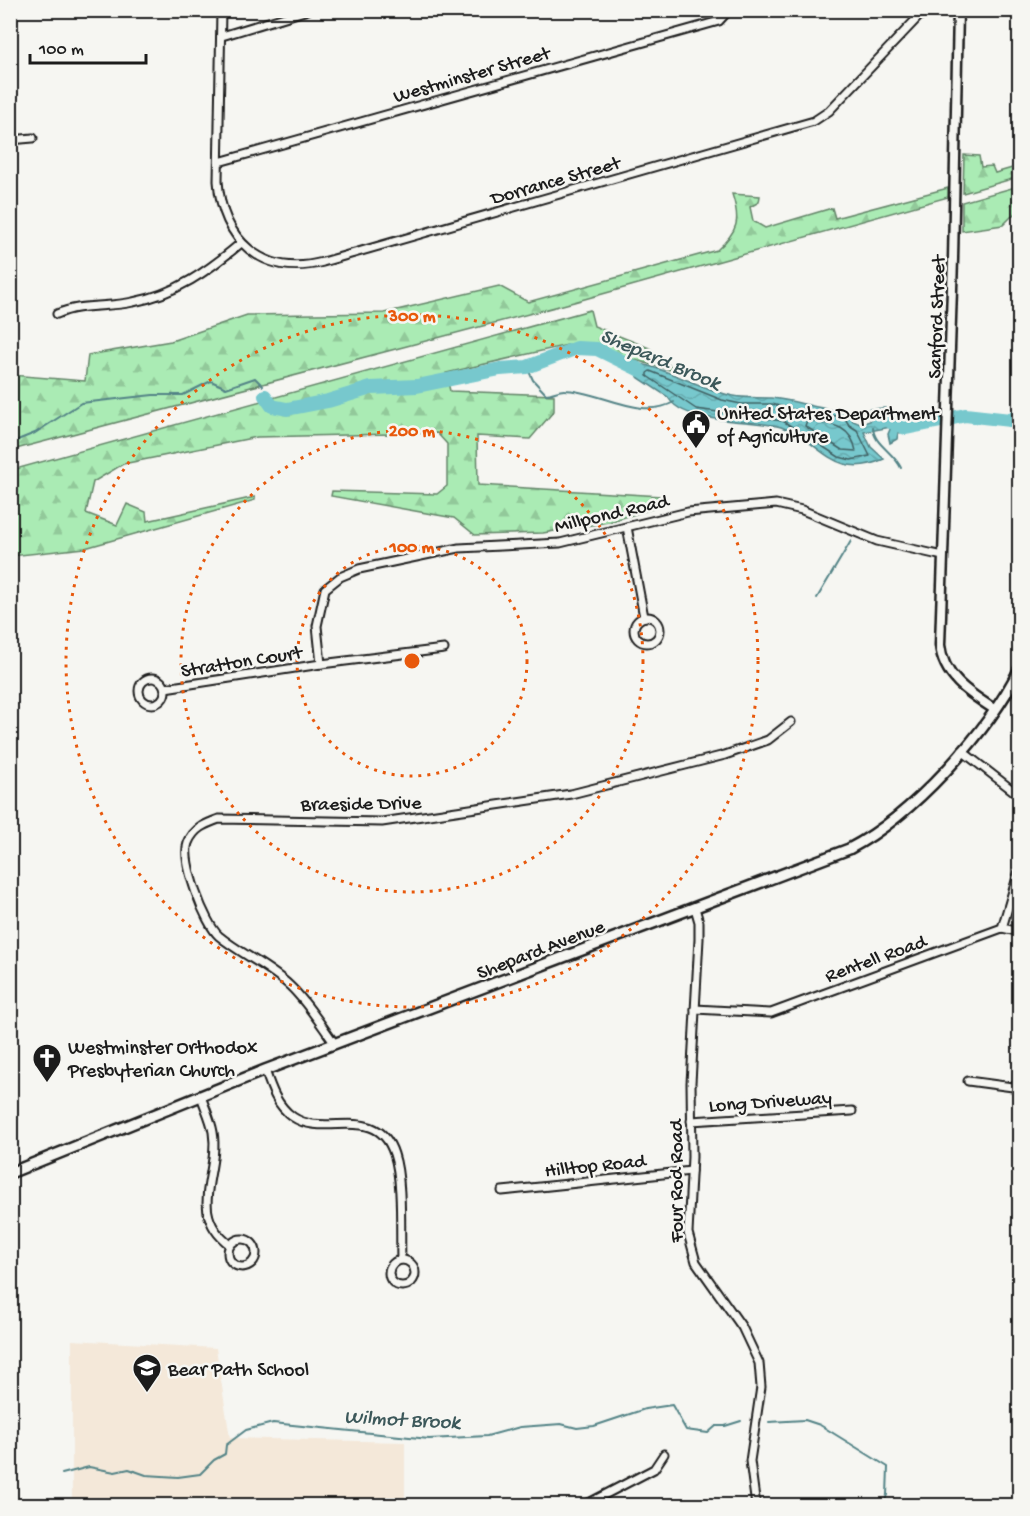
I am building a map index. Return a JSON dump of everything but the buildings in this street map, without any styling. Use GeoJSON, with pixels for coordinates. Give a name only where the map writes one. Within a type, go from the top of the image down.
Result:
{"type":"FeatureCollection","features":[{"type":"Feature","properties":{"kind":"main road","name":"Shepard Avenue"},"geometry":{"type":"LineString","coordinates":[[10,1173],[265,1070],[826,859],[866,840],[898,816],[962,751],[994,709],[1020,668]]}},
{"type":"Feature","properties":{"kind":"street","name":"Dorrance Street"},"geometry":{"type":"LineString","coordinates":[[221,10],[219,162],[221,206],[232,232],[241,243],[268,261],[291,266],[314,264],[814,121],[829,111],[924,10]]}},
{"type":"Feature","properties":{"kind":"street"},"geometry":{"type":"LineString","coordinates":[[222,36],[308,10]]}},
{"type":"Feature","properties":{"kind":"street","name":"Westminster Street"},"geometry":{"type":"LineString","coordinates":[[219,162],[719,21],[729,10]]}},
{"type":"Feature","properties":{"kind":"street","name":"Sanford Street"},"geometry":{"type":"LineString","coordinates":[[958,10],[940,645],[944,664],[956,682],[994,709]]}},
{"type":"Feature","properties":{"kind":"street"},"geometry":{"type":"LineString","coordinates":[[10,140],[33,138]]}},
{"type":"Feature","properties":{"kind":"street"},"geometry":{"type":"LineString","coordinates":[[57,314],[76,306],[100,307],[134,302],[174,290],[209,270],[241,243]]}},
{"type":"Feature","properties":{"kind":"street","name":"Millpond Road"},"geometry":{"type":"LineString","coordinates":[[321,664],[317,626],[325,589],[350,573],[459,548],[560,543],[688,512],[776,504],[802,510],[877,540],[943,556]]}},
{"type":"Feature","properties":{"kind":"street"},"geometry":{"type":"LineString","coordinates":[[627,526],[644,617]]}},
{"type":"Feature","properties":{"kind":"street","name":"Stratton Court"},"geometry":{"type":"LineString","coordinates":[[165,688],[321,664],[444,649]]}},
{"type":"Feature","properties":{"kind":"street","name":"Braeside Drive"},"geometry":{"type":"LineString","coordinates":[[335,1044],[292,988],[266,966],[218,935],[207,919],[188,867],[187,844],[198,827],[219,819],[382,822],[571,794],[725,755],[768,740],[791,722]]}},
{"type":"Feature","properties":{"kind":"street"},"geometry":{"type":"LineString","coordinates":[[962,751],[1020,796]]}},
{"type":"Feature","properties":{"kind":"street"},"geometry":{"type":"LineString","coordinates":[[1020,867],[1002,927],[1020,932]]}},
{"type":"Feature","properties":{"kind":"street","name":"Four Rod Road"},"geometry":{"type":"LineString","coordinates":[[695,908],[699,922],[699,939],[688,1233],[692,1252],[705,1276],[749,1339],[760,1369],[761,1387],[750,1461],[756,1506]]}},
{"type":"Feature","properties":{"kind":"street","name":"Rentell Road"},"geometry":{"type":"LineString","coordinates":[[695,1010],[771,1013],[1002,927]]}},
{"type":"Feature","properties":{"kind":"street"},"geometry":{"type":"LineString","coordinates":[[265,1070],[274,1095],[294,1118],[323,1126],[354,1123],[369,1126],[388,1143],[396,1166],[401,1260]]}},
{"type":"Feature","properties":{"kind":"street"},"geometry":{"type":"LineString","coordinates":[[968,1080],[1020,1088]]}},
{"type":"Feature","properties":{"kind":"street"},"geometry":{"type":"LineString","coordinates":[[201,1096],[213,1132],[213,1155],[205,1203],[218,1233],[230,1245]]}},
{"type":"Feature","properties":{"kind":"street","name":"Long Driveway"},"geometry":{"type":"LineString","coordinates":[[691,1121],[852,1111]]}},
{"type":"Feature","properties":{"kind":"street","name":"Hilltop Road"},"geometry":{"type":"LineString","coordinates":[[502,1191],[691,1171]]}},
{"type":"Feature","properties":{"kind":"street"},"geometry":{"type":"LineString","coordinates":[[237,1239],[250,1241],[256,1248],[256,1258],[247,1266],[234,1265],[228,1254],[230,1245],[237,1239]]}},
{"type":"Feature","properties":{"kind":"street"},"geometry":{"type":"LineString","coordinates":[[583,1506],[654,1469],[664,1454]]}},
{"type":"Feature","properties":{"kind":"shaded area","name":"Bear Path School"},"geometry":{"type":"Polygon","coordinates":[[[72,1340],[216,1348],[230,1438],[405,1442],[405,1505],[72,1505],[72,1340]]]}},
{"type":"Feature","properties":{"kind":"green space"},"geometry":{"type":"Polygon","coordinates":[[[964,155],[979,156],[981,167],[992,166],[995,173],[1019,166],[1019,177],[963,193],[964,155]]]}},
{"type":"Feature","properties":{"kind":"green space"},"geometry":{"type":"Polygon","coordinates":[[[1019,186],[1019,209],[1003,225],[962,231],[962,202],[1019,186]]]}},
{"type":"Feature","properties":{"kind":"green space"},"geometry":{"type":"Polygon","coordinates":[[[948,188],[948,197],[574,302],[12,450],[11,375],[85,381],[88,355],[171,341],[247,315],[384,313],[499,286],[528,302],[717,250],[736,225],[732,194],[760,196],[759,202],[750,207],[753,221],[765,228],[832,208],[835,218],[948,188]]]}},
{"type":"Feature","properties":{"kind":"green space"},"geometry":{"type":"Polygon","coordinates":[[[590,310],[594,326],[649,348],[677,372],[576,343],[446,373],[450,391],[554,395],[554,411],[530,439],[477,436],[478,485],[661,496],[661,506],[609,522],[543,533],[475,535],[454,518],[331,496],[332,491],[437,494],[447,486],[447,444],[437,433],[257,437],[123,464],[93,482],[86,513],[117,525],[127,504],[146,512],[147,521],[255,497],[255,500],[85,548],[11,556],[12,470],[590,310]]]}},
{"type":"Feature","properties":{"kind":"water"},"geometry":{"type":"Polygon","coordinates":[[[624,361],[650,366],[731,396],[781,399],[848,411],[853,421],[860,424],[870,421],[871,417],[859,418],[855,413],[858,410],[885,408],[902,416],[907,432],[898,433],[897,439],[890,443],[888,434],[891,427],[864,432],[871,447],[884,459],[867,465],[852,466],[828,456],[795,433],[781,427],[720,420],[688,412],[676,406],[668,397],[639,378],[624,361]]]}},
{"type":"Feature","properties":{"kind":"waterway","name":"Shepard Brook"},"geometry":{"type":"LineString","coordinates":[[265,396],[272,406],[287,409],[328,401],[371,388],[417,386],[500,369],[527,367],[577,348],[597,349],[640,370]]}},
{"type":"Feature","properties":{"kind":"waterway"},"geometry":{"type":"LineString","coordinates":[[527,367],[533,380],[546,394],[562,390],[577,391],[633,407],[647,408],[661,407],[674,402]]}},
{"type":"Feature","properties":{"kind":"waterway","name":"Shepard Brook"},"geometry":{"type":"LineString","coordinates":[[10,443],[35,433],[81,403],[153,395],[183,395],[211,381],[226,388],[255,378],[263,386]]}},
{"type":"Feature","properties":{"kind":"waterway","name":"Shepard Brook"},"geometry":{"type":"LineString","coordinates":[[953,418],[965,415],[1010,420],[1020,413]]}},
{"type":"Feature","properties":{"kind":"waterway","name":"Shepard Brook"},"geometry":{"type":"LineString","coordinates":[[891,422],[906,428],[941,421]]}},
{"type":"Feature","properties":{"kind":"waterway"},"geometry":{"type":"LineString","coordinates":[[873,427],[876,438],[901,468]]}},
{"type":"Feature","properties":{"kind":"waterway"},"geometry":{"type":"LineString","coordinates":[[817,598],[851,541]]}},
{"type":"Feature","properties":{"kind":"waterway","name":"Wilmot Brook"},"geometry":{"type":"LineString","coordinates":[[62,1474],[89,1467],[115,1472],[129,1469],[146,1475],[178,1477],[200,1474],[214,1460],[225,1454],[226,1445],[246,1430],[273,1423],[429,1439],[487,1436],[520,1427],[561,1424],[577,1428],[594,1426],[645,1409],[672,1405],[686,1430],[708,1433],[716,1426],[741,1421]]}},
{"type":"Feature","properties":{"kind":"waterway","name":"Wilmot Brook"},"geometry":{"type":"LineString","coordinates":[[769,1422],[805,1420],[820,1425],[888,1467],[887,1495],[883,1506]]}},
{"type":"Feature","properties":{"kind":"place","name":"United States Department of Agriculture"},"geometry":{"type":"Point","coordinates":[696,450]}},
{"type":"Feature","properties":{"kind":"place","name":"Westminster Orthodox Presbyterian Church"},"geometry":{"type":"Point","coordinates":[47,1084]}},
{"type":"Feature","properties":{"kind":"place","name":"Bear Path School"},"geometry":{"type":"Point","coordinates":[147,1394]}}]}
